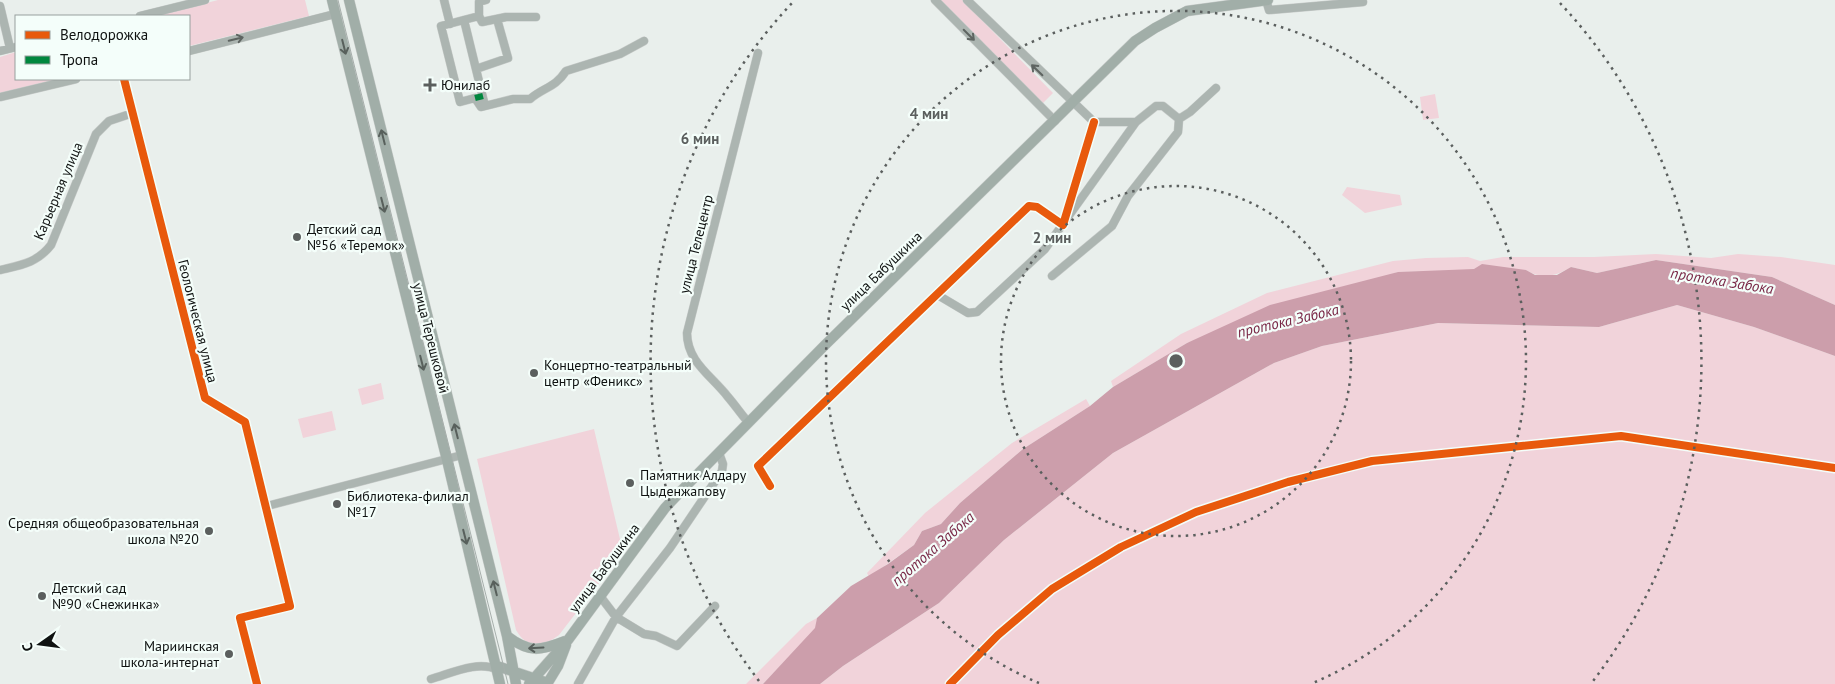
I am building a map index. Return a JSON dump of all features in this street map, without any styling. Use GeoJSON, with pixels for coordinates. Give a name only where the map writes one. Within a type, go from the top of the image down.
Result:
{"type":"FeatureCollection","features":[{"type":"Feature","properties":{"kind":"main road","name":"улица Терешковой"},"geometry":{"type":"LineString","coordinates":[[332,0],[447,460],[500,684]]}},
{"type":"Feature","properties":{"kind":"main road","name":"улица Бабушкина"},"geometry":{"type":"LineString","coordinates":[[531,681],[568,640],[665,508],[748,422],[1136,41],[1176,16],[1201,8],[1267,0]]}},
{"type":"Feature","properties":{"kind":"main road","name":"улица Терешковой"},"geometry":{"type":"LineString","coordinates":[[352,1],[516,679]]}},
{"type":"Feature","properties":{"kind":"main road"},"geometry":{"type":"LineString","coordinates":[[507,636],[523,647],[533,649],[550,647],[568,640]]}},
{"type":"Feature","properties":{"kind":"main road","name":"улица Бабушкина"},"geometry":{"type":"LineString","coordinates":[[549,684],[568,640]]}},
{"type":"Feature","properties":{"kind":"main road"},"geometry":{"type":"LineString","coordinates":[[497,668],[516,679],[549,684]]}},
{"type":"Feature","properties":{"kind":"street"},"geometry":{"type":"LineString","coordinates":[[144,15],[205,0]]}},
{"type":"Feature","properties":{"kind":"street"},"geometry":{"type":"LineString","coordinates":[[444,0],[450,24]]}},
{"type":"Feature","properties":{"kind":"street"},"geometry":{"type":"LineString","coordinates":[[486,0],[479,2],[479,16],[482,22],[497,19],[536,17]]}},
{"type":"Feature","properties":{"kind":"street"},"geometry":{"type":"LineString","coordinates":[[936,0],[1055,121]]}},
{"type":"Feature","properties":{"kind":"street"},"geometry":{"type":"LineString","coordinates":[[967,0],[1072,104],[1094,122],[1136,122]]}},
{"type":"Feature","properties":{"kind":"street"},"geometry":{"type":"LineString","coordinates":[[1267,0],[1269,10],[1363,2]]}},
{"type":"Feature","properties":{"kind":"street"},"geometry":{"type":"LineString","coordinates":[[0,6],[13,48],[0,51]]}},
{"type":"Feature","properties":{"kind":"street"},"geometry":{"type":"LineString","coordinates":[[190,50],[335,14]]}},
{"type":"Feature","properties":{"kind":"street"},"geometry":{"type":"LineString","coordinates":[[479,16],[441,26],[460,102],[479,97]]}},
{"type":"Feature","properties":{"kind":"street"},"geometry":{"type":"LineString","coordinates":[[476,69],[508,58],[497,19]]}},
{"type":"Feature","properties":{"kind":"street"},"geometry":{"type":"LineString","coordinates":[[464,20],[476,69],[481,107],[514,99],[530,100],[540,91],[558,83],[566,71],[620,54],[644,41]]}},
{"type":"Feature","properties":{"kind":"street","name":"улица Телецентр"},"geometry":{"type":"LineString","coordinates":[[748,422],[728,397],[698,366],[687,346],[686,333],[758,53]]}},
{"type":"Feature","properties":{"kind":"street"},"geometry":{"type":"LineString","coordinates":[[0,98],[72,80]]}},
{"type":"Feature","properties":{"kind":"street","name":"Геологическая улица"},"geometry":{"type":"LineString","coordinates":[[124,80],[205,398],[245,421],[290,606],[240,618],[256,684]]}},
{"type":"Feature","properties":{"kind":"street"},"geometry":{"type":"LineString","coordinates":[[1179,119],[1190,112],[1216,88]]}},
{"type":"Feature","properties":{"kind":"street"},"geometry":{"type":"LineString","coordinates":[[936,294],[968,313],[977,312],[1024,271],[1045,249],[1136,122],[1156,106],[1163,106],[1179,119]]}},
{"type":"Feature","properties":{"kind":"street","name":"Карьерная улица"},"geometry":{"type":"LineString","coordinates":[[0,270],[32,262],[43,255],[51,245],[96,134],[109,121],[132,112]]}},
{"type":"Feature","properties":{"kind":"street"},"geometry":{"type":"LineString","coordinates":[[1052,276],[1112,226],[1128,196],[1178,132],[1179,119]]}},
{"type":"Feature","properties":{"kind":"street"},"geometry":{"type":"LineString","coordinates":[[1063,225],[1094,122]]}},
{"type":"Feature","properties":{"kind":"street"},"geometry":{"type":"LineString","coordinates":[[770,486],[758,466],[1029,206],[1037,207],[1063,225]]}},
{"type":"Feature","properties":{"kind":"street"},"geometry":{"type":"LineString","coordinates":[[950,684],[998,635],[1052,589],[1121,547],[1196,512],[1288,482],[1372,461],[1621,436],[1835,468]]}},
{"type":"Feature","properties":{"kind":"street"},"geometry":{"type":"LineString","coordinates":[[578,684],[616,617],[670,548],[722,471],[723,464],[719,453]]}},
{"type":"Feature","properties":{"kind":"street"},"geometry":{"type":"LineString","coordinates":[[267,506],[462,455]]}},
{"type":"Feature","properties":{"kind":"street"},"geometry":{"type":"LineString","coordinates":[[600,596],[616,617],[644,634],[656,636],[677,646],[715,606]]}},
{"type":"Feature","properties":{"kind":"street"},"geometry":{"type":"LineString","coordinates":[[432,679],[479,666],[497,668]]}},
{"type":"Feature","properties":{"kind":"shaded area"},"geometry":{"type":"Polygon","coordinates":[[[218,0],[305,0],[309,16],[190,46],[190,15],[160,15],[218,0]]]}},
{"type":"Feature","properties":{"kind":"shaded area"},"geometry":{"type":"Polygon","coordinates":[[[940,0],[962,0],[1053,93],[1042,104],[940,0]]]}},
{"type":"Feature","properties":{"kind":"shaded area"},"geometry":{"type":"Polygon","coordinates":[[[15,52],[15,80],[55,80],[0,93],[0,57],[15,52]]]}},
{"type":"Feature","properties":{"kind":"shaded area"},"geometry":{"type":"Polygon","coordinates":[[[1435,94],[1439,118],[1423,120],[1420,97],[1435,94]]]}},
{"type":"Feature","properties":{"kind":"shaded area"},"geometry":{"type":"Polygon","coordinates":[[[1347,187],[1400,195],[1402,205],[1365,213],[1342,195],[1347,187]]]}},
{"type":"Feature","properties":{"kind":"shaded area"},"geometry":{"type":"Polygon","coordinates":[[[1656,254],[1711,258],[1738,254],[1781,257],[1835,265],[1835,305],[1772,277],[1656,260],[1597,273],[1571,267],[1549,276],[1538,275],[1526,270],[1398,272],[1187,343],[1113,387],[1111,381],[1181,334],[1267,293],[1393,261],[1468,257],[1480,261],[1503,257],[1594,257],[1656,254]]]}},
{"type":"Feature","properties":{"kind":"shaded area"},"geometry":{"type":"Polygon","coordinates":[[[1677,305],[1754,327],[1835,356],[1835,684],[820,684],[843,666],[939,603],[1004,540],[1113,453],[1274,363],[1322,346],[1438,323],[1599,327],[1677,305]]]}},
{"type":"Feature","properties":{"kind":"shaded area"},"geometry":{"type":"Polygon","coordinates":[[[381,383],[384,399],[362,405],[358,389],[381,383]]]}},
{"type":"Feature","properties":{"kind":"shaded area"},"geometry":{"type":"Polygon","coordinates":[[[1086,399],[1090,406],[1023,449],[960,503],[941,524],[922,531],[914,545],[869,577],[867,573],[925,513],[1012,443],[1086,399]]]}},
{"type":"Feature","properties":{"kind":"shaded area"},"geometry":{"type":"Polygon","coordinates":[[[332,411],[336,430],[303,438],[298,419],[332,411]]]}},
{"type":"Feature","properties":{"kind":"shaded area"},"geometry":{"type":"Polygon","coordinates":[[[594,429],[623,552],[559,635],[541,644],[530,644],[516,630],[477,459],[594,429]]]}},
{"type":"Feature","properties":{"kind":"shaded area"},"geometry":{"type":"Polygon","coordinates":[[[817,618],[816,628],[763,684],[746,684],[806,624],[817,618]]]}},
{"type":"Feature","properties":{"kind":"water","name":"протока Забока"},"geometry":{"type":"Polygon","coordinates":[[[1656,260],[1772,277],[1835,305],[1835,356],[1754,327],[1677,305],[1599,327],[1438,323],[1322,346],[1274,363],[1113,453],[1004,540],[939,603],[843,666],[820,684],[763,684],[815,628],[817,618],[851,586],[888,564],[914,545],[922,531],[941,524],[960,503],[1023,449],[1090,406],[1113,387],[1187,343],[1270,305],[1398,272],[1474,269],[1482,264],[1526,270],[1535,275],[1557,275],[1571,267],[1597,273],[1656,260]]]}},
{"type":"Feature","properties":{"kind":"tram line"},"geometry":{"type":"LineString","coordinates":[[338,0],[508,684]]}},
{"type":"Feature","properties":{"kind":"marked path"},"geometry":{"type":"LineString","coordinates":[[475,98],[483,96]]}},
{"type":"Feature","properties":{"kind":"cycle path"},"geometry":{"type":"LineString","coordinates":[[124,80],[205,398],[245,422],[290,606],[240,618],[257,684]]}},
{"type":"Feature","properties":{"kind":"cycle path"},"geometry":{"type":"LineString","coordinates":[[770,486],[758,466],[1029,206],[1037,207],[1063,225],[1094,122]]}},
{"type":"Feature","properties":{"kind":"cycle path"},"geometry":{"type":"LineString","coordinates":[[950,684],[998,635],[1052,589],[1121,547],[1196,512],[1288,482],[1372,461],[1621,436],[1835,468]]}},
{"type":"Feature","properties":{"kind":"place","name":"Юнилаб"},"geometry":{"type":"Point","coordinates":[430,85]}},
{"type":"Feature","properties":{"kind":"place","name":"Детский сад №56 «Теремок»"},"geometry":{"type":"Point","coordinates":[297,237]}},
{"type":"Feature","properties":{"kind":"place","name":"Концертно-театральный центр «Феникс»"},"geometry":{"type":"Point","coordinates":[534,373]}},
{"type":"Feature","properties":{"kind":"place","name":"Памятник Алдару Цыденжапову"},"geometry":{"type":"Point","coordinates":[630,483]}},
{"type":"Feature","properties":{"kind":"place","name":"Библиотека-филиал №17"},"geometry":{"type":"Point","coordinates":[337,504]}},
{"type":"Feature","properties":{"kind":"place","name":"Средняя общеобразовательная школа №20"},"geometry":{"type":"Point","coordinates":[209,531]}},
{"type":"Feature","properties":{"kind":"place","name":"Детский сад №90 «Снежинка»"},"geometry":{"type":"Point","coordinates":[42,596]}},
{"type":"Feature","properties":{"kind":"place","name":"Мариинская школа-интернат"},"geometry":{"type":"Point","coordinates":[229,654]}}]}
